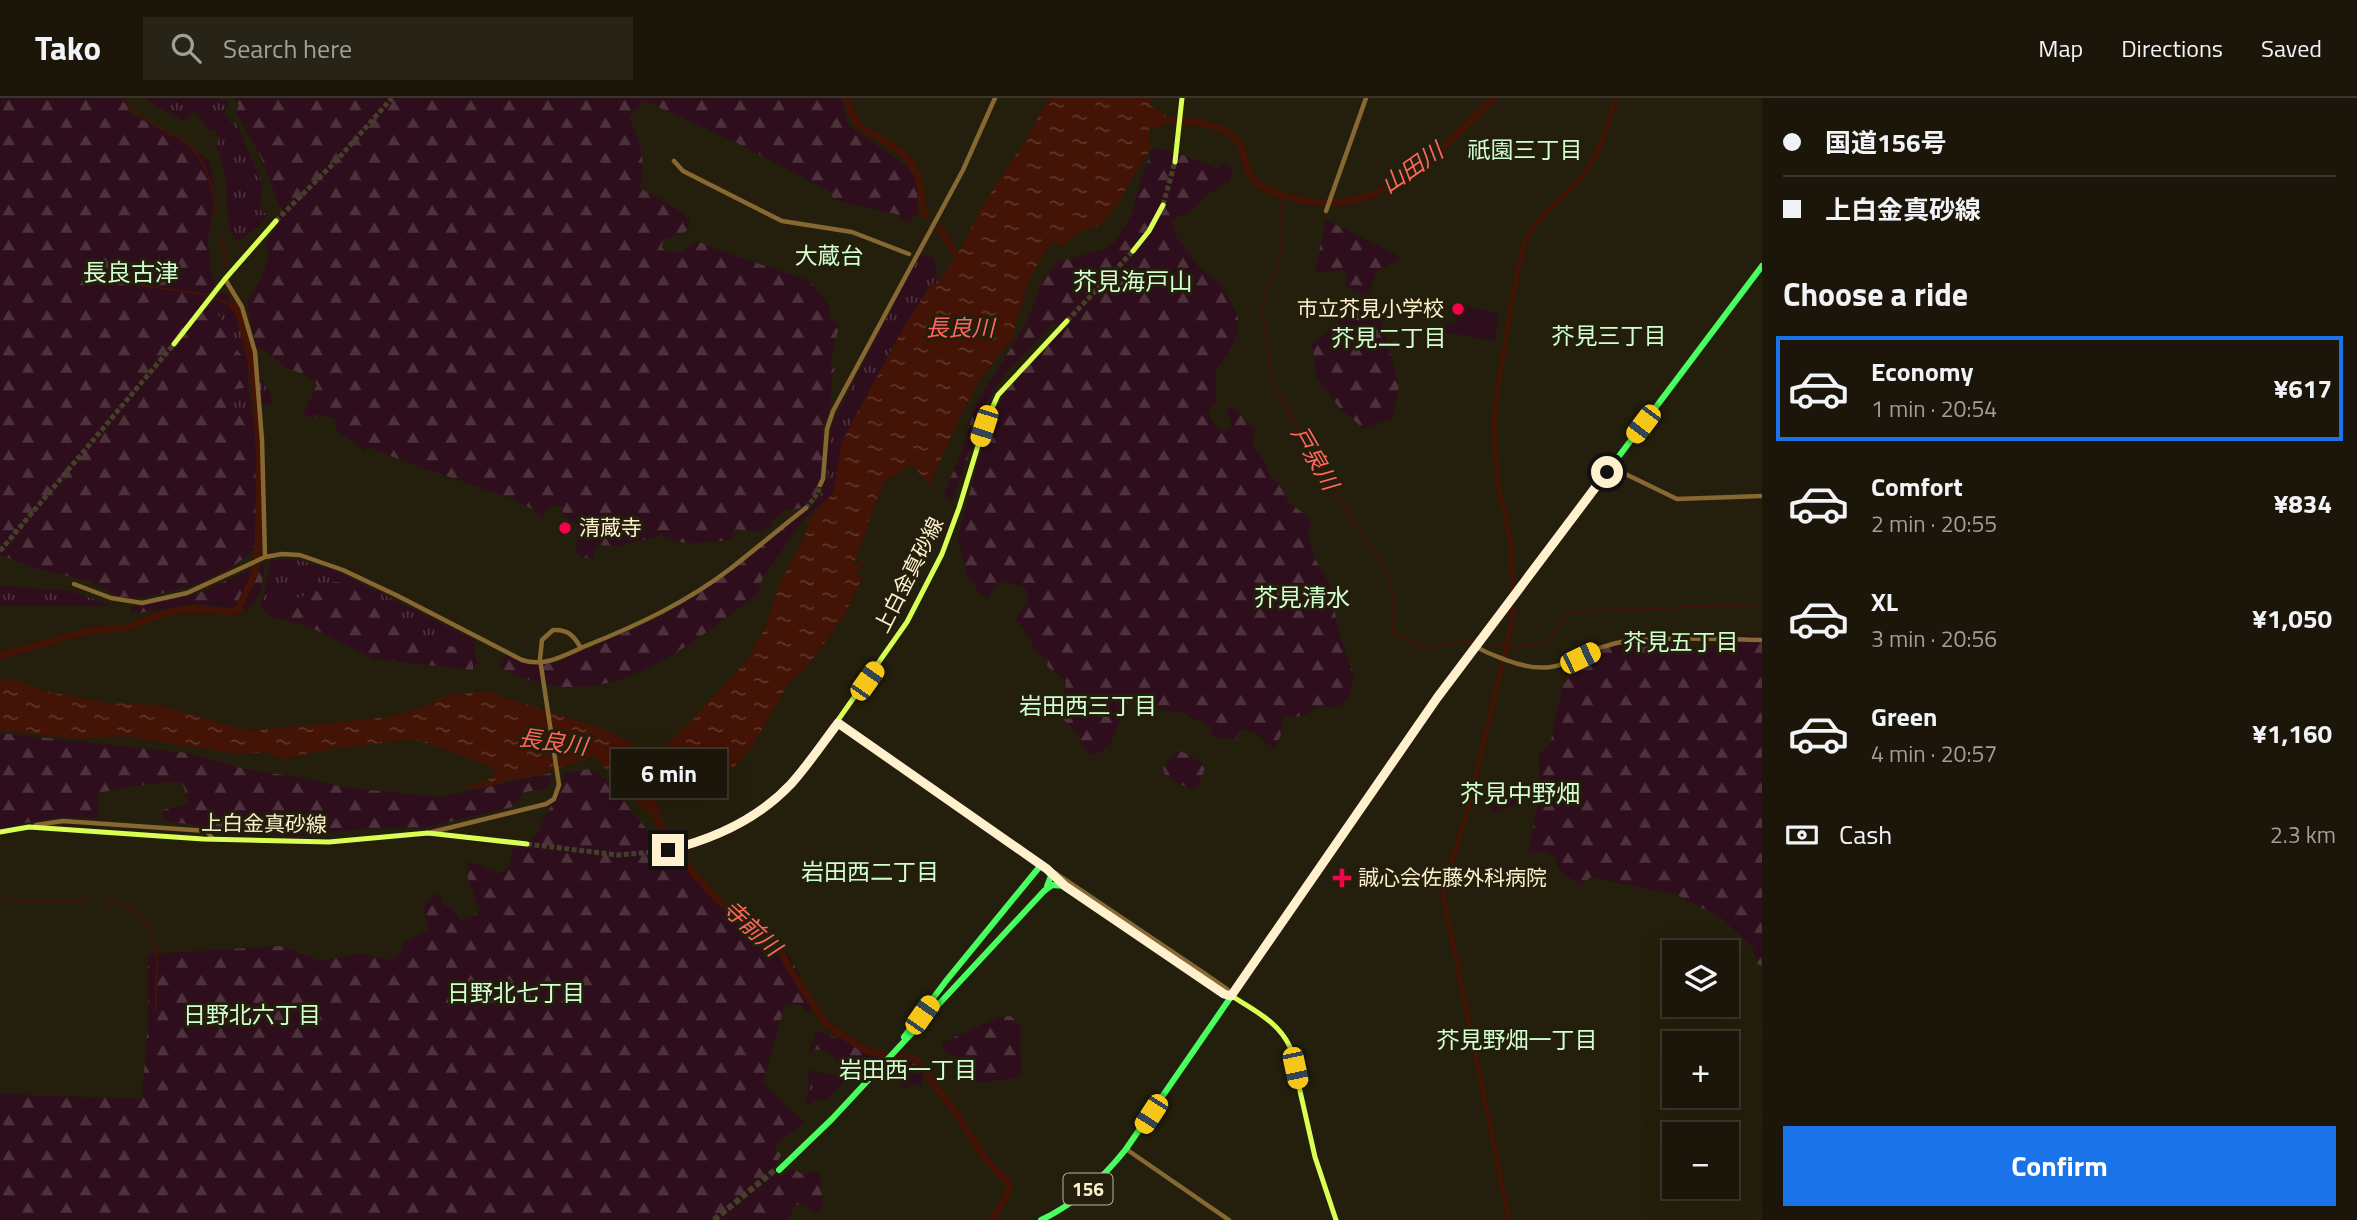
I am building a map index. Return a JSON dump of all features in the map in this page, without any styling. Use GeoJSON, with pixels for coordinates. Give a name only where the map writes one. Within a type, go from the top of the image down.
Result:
{"type":"FeatureCollection","features":[{"type":"Feature","properties":{"kind":"highway","name":"156"},"geometry":{"type":"LineString","coordinates":[[1041,1220],[1078,1198],[1126,1149],[1437,698],[1762,266]]}},
{"type":"Feature","properties":{"kind":"highway"},"geometry":{"type":"LineString","coordinates":[[1044,891],[1051,878],[1044,867],[1004,910],[897,1045],[777,1170],[809,1143],[1044,891],[1052,885],[1065,886]]}},
{"type":"Feature","properties":{"kind":"main road"},"geometry":{"type":"LineString","coordinates":[[1175,162],[1182,98]]}},
{"type":"Feature","properties":{"kind":"main road"},"geometry":{"type":"LineString","coordinates":[[1133,251],[1149,231],[1163,205]]}},
{"type":"Feature","properties":{"kind":"main road"},"geometry":{"type":"LineString","coordinates":[[174,344],[225,279],[276,221]]}},
{"type":"Feature","properties":{"kind":"main road","name":"上白金真砂線"},"geometry":{"type":"LineString","coordinates":[[666,851],[734,827],[778,796],[798,775],[838,723],[907,622],[942,554],[984,426],[998,395],[1067,321]]}},
{"type":"Feature","properties":{"kind":"main road","name":"上白金真砂線"},"geometry":{"type":"LineString","coordinates":[[0,832],[29,827],[329,842],[428,833],[527,844]]}},
{"type":"Feature","properties":{"kind":"main road"},"geometry":{"type":"LineString","coordinates":[[1231,996],[1272,1023],[1285,1036],[1290,1047],[1315,1157],[1336,1220]]}},
{"type":"Feature","properties":{"kind":"street"},"geometry":{"type":"LineString","coordinates":[[820,485],[823,479],[827,429],[833,411],[964,170],[995,98]]}},
{"type":"Feature","properties":{"kind":"street"},"geometry":{"type":"LineString","coordinates":[[1326,211],[1366,98]]}},
{"type":"Feature","properties":{"kind":"street"},"geometry":{"type":"LineString","coordinates":[[674,161],[683,171],[782,221],[852,232],[909,254]]}},
{"type":"Feature","properties":{"kind":"street"},"geometry":{"type":"LineString","coordinates":[[225,279],[242,307],[255,352],[262,440],[265,557]]}},
{"type":"Feature","properties":{"kind":"street"},"geometry":{"type":"LineString","coordinates":[[1611,467],[1677,499],[1762,496]]}},
{"type":"Feature","properties":{"kind":"street"},"geometry":{"type":"LineString","coordinates":[[74,584],[111,598],[142,603],[187,593],[265,557],[300,555],[341,569],[531,663],[558,659],[649,618],[684,599],[729,569],[806,508]]}},
{"type":"Feature","properties":{"kind":"street"},"geometry":{"type":"LineString","coordinates":[[428,833],[546,804],[554,799],[559,785],[540,659],[542,640],[547,633],[560,629],[573,636],[581,648]]}},
{"type":"Feature","properties":{"kind":"street"},"geometry":{"type":"LineString","coordinates":[[1477,647],[1521,666],[1545,669],[1562,666],[1616,643],[1642,640],[1762,640]]}},
{"type":"Feature","properties":{"kind":"street"},"geometry":{"type":"LineString","coordinates":[[838,723],[1044,867],[1065,886],[1224,994],[1231,996]]}},
{"type":"Feature","properties":{"kind":"street"},"geometry":{"type":"LineString","coordinates":[[36,825],[63,821],[207,831],[212,838]]}},
{"type":"Feature","properties":{"kind":"street"},"geometry":{"type":"LineString","coordinates":[[1044,867],[1227,989],[1231,996]]}},
{"type":"Feature","properties":{"kind":"street"},"geometry":{"type":"LineString","coordinates":[[1126,1149],[1229,1220]]}},
{"type":"Feature","properties":{"kind":"green space"},"geometry":{"type":"Polygon","coordinates":[[[0,98],[125,98],[132,115],[180,139],[209,161],[213,176],[214,201],[208,239],[210,270],[215,284],[201,302],[217,312],[234,347],[248,366],[248,387],[226,391],[251,436],[248,446],[258,452],[257,544],[247,556],[227,570],[193,586],[141,598],[120,597],[90,581],[38,569],[0,555],[0,98]]]}},
{"type":"Feature","properties":{"kind":"green space"},"geometry":{"type":"Polygon","coordinates":[[[144,98],[220,98],[221,102],[228,99],[228,106],[224,111],[231,124],[235,122],[263,184],[259,210],[267,214],[254,230],[237,241],[230,227],[225,174],[216,145],[219,140],[216,130],[208,131],[201,117],[194,112],[183,121],[144,98]]]}},
{"type":"Feature","properties":{"kind":"green space"},"geometry":{"type":"Polygon","coordinates":[[[234,98],[841,98],[848,125],[907,166],[917,182],[918,212],[909,222],[901,220],[900,215],[834,200],[829,191],[737,143],[643,100],[629,118],[642,152],[639,187],[671,205],[690,221],[685,232],[663,239],[662,248],[676,253],[698,241],[810,281],[829,306],[830,318],[839,326],[830,364],[835,368],[830,405],[823,429],[819,482],[809,503],[800,508],[787,509],[772,521],[772,526],[757,532],[735,529],[731,540],[686,543],[661,535],[619,546],[597,545],[592,558],[580,558],[582,555],[575,552],[579,528],[565,516],[560,505],[549,506],[542,517],[525,505],[506,497],[368,447],[364,451],[336,430],[335,419],[319,414],[314,419],[303,414],[317,385],[310,378],[284,366],[267,352],[256,348],[247,301],[260,280],[269,255],[265,244],[278,224],[281,210],[261,157],[236,112],[239,105],[234,98]]]}},
{"type":"Feature","properties":{"kind":"green space"},"geometry":{"type":"Polygon","coordinates":[[[1153,148],[1183,155],[1217,169],[1221,163],[1234,169],[1228,183],[1206,195],[1193,210],[1172,222],[1176,236],[1197,265],[1220,284],[1238,316],[1238,331],[1231,348],[1215,372],[1217,401],[1208,409],[1215,425],[1229,430],[1232,425],[1226,408],[1232,406],[1256,432],[1252,444],[1265,463],[1270,477],[1279,484],[1289,503],[1309,517],[1311,523],[1307,532],[1315,559],[1330,585],[1338,629],[1354,676],[1349,697],[1340,705],[1331,708],[1319,706],[1302,716],[1281,720],[1281,734],[1275,747],[1266,744],[1258,734],[1248,731],[1238,730],[1236,740],[1212,736],[1212,727],[1182,713],[1161,710],[1135,697],[1129,700],[1109,747],[1093,755],[1087,752],[1058,706],[1065,693],[1066,681],[1047,666],[1048,660],[1034,651],[1031,641],[1016,619],[1028,600],[1027,591],[1023,587],[1000,580],[988,598],[975,591],[976,584],[967,577],[958,536],[986,434],[1004,393],[1060,326],[1053,323],[1005,374],[990,397],[952,501],[943,497],[963,448],[976,404],[1024,327],[1043,280],[1058,262],[1101,250],[1114,243],[1132,215],[1140,182],[1153,148]]]}},
{"type":"Feature","properties":{"kind":"green space"},"geometry":{"type":"Polygon","coordinates":[[[1326,220],[1403,258],[1377,271],[1367,296],[1345,286],[1347,270],[1315,272],[1326,220]]]}},
{"type":"Feature","properties":{"kind":"green space"},"geometry":{"type":"Polygon","coordinates":[[[920,253],[924,257],[930,256],[934,259],[938,283],[931,284],[906,323],[842,441],[833,493],[827,458],[833,422],[920,253]]]}},
{"type":"Feature","properties":{"kind":"green space"},"geometry":{"type":"Polygon","coordinates":[[[221,293],[227,293],[241,326],[248,366],[234,347],[217,312],[209,307],[221,293]]]}},
{"type":"Feature","properties":{"kind":"green space"},"geometry":{"type":"Polygon","coordinates":[[[1362,300],[1379,310],[1399,387],[1392,419],[1363,428],[1340,409],[1317,377],[1312,344],[1362,300]]]}},
{"type":"Feature","properties":{"kind":"green space"},"geometry":{"type":"Polygon","coordinates":[[[1458,304],[1498,314],[1495,341],[1443,332],[1445,323],[1455,324],[1458,304]]]}},
{"type":"Feature","properties":{"kind":"green space"},"geometry":{"type":"Polygon","coordinates":[[[259,376],[270,393],[273,403],[261,405],[259,376]]]}},
{"type":"Feature","properties":{"kind":"green space"},"geometry":{"type":"Polygon","coordinates":[[[248,387],[258,452],[248,446],[251,436],[225,391],[248,387]]]}},
{"type":"Feature","properties":{"kind":"green space"},"geometry":{"type":"Polygon","coordinates":[[[826,476],[833,493],[804,519],[763,577],[753,598],[665,659],[634,674],[603,684],[570,687],[536,682],[500,667],[506,655],[530,665],[554,663],[658,618],[700,593],[812,506],[821,494],[826,476]]]}},
{"type":"Feature","properties":{"kind":"green space"},"geometry":{"type":"Polygon","coordinates":[[[285,559],[334,570],[475,640],[474,651],[478,663],[474,667],[464,648],[430,643],[405,634],[390,620],[385,606],[333,582],[324,591],[289,599],[280,607],[261,605],[271,560],[285,559]]]}},
{"type":"Feature","properties":{"kind":"green space"},"geometry":{"type":"Polygon","coordinates":[[[265,563],[260,593],[249,610],[195,604],[131,614],[131,607],[197,594],[265,563]]]}},
{"type":"Feature","properties":{"kind":"green space"},"geometry":{"type":"Polygon","coordinates":[[[333,582],[339,582],[383,604],[392,623],[403,633],[429,642],[464,648],[473,661],[473,670],[374,659],[312,628],[268,615],[260,607],[280,607],[289,599],[303,597],[309,590],[321,592],[333,582]]]}},
{"type":"Feature","properties":{"kind":"green space"},"geometry":{"type":"Polygon","coordinates":[[[0,586],[70,591],[109,604],[0,606],[0,586]]]}},
{"type":"Feature","properties":{"kind":"green space"},"geometry":{"type":"Polygon","coordinates":[[[1740,635],[1762,637],[1762,966],[1757,964],[1753,948],[1722,918],[1675,894],[1591,877],[1581,884],[1564,874],[1558,867],[1556,858],[1545,851],[1529,852],[1539,795],[1544,790],[1539,776],[1539,754],[1550,745],[1563,684],[1594,654],[1629,636],[1664,639],[1705,650],[1740,635]]]}},
{"type":"Feature","properties":{"kind":"green space"},"geometry":{"type":"Polygon","coordinates":[[[0,733],[188,753],[241,768],[347,788],[441,797],[551,773],[547,788],[523,793],[512,807],[427,827],[363,829],[294,837],[163,821],[162,810],[189,803],[182,782],[176,781],[98,793],[98,819],[48,819],[0,830],[0,733]]]}},
{"type":"Feature","properties":{"kind":"green space"},"geometry":{"type":"Polygon","coordinates":[[[1181,751],[1202,763],[1205,768],[1198,786],[1191,790],[1165,775],[1163,768],[1174,754],[1181,751]]]}},
{"type":"Feature","properties":{"kind":"green space"},"geometry":{"type":"Polygon","coordinates":[[[588,769],[612,786],[644,826],[697,881],[760,927],[777,941],[789,956],[812,1007],[810,1013],[800,1005],[785,1004],[763,1083],[804,1122],[774,1146],[781,1155],[774,1169],[781,1176],[792,1169],[805,1175],[811,1170],[819,1174],[823,1203],[814,1214],[804,1203],[796,1205],[788,1220],[0,1220],[0,1094],[142,1099],[148,1021],[148,954],[281,946],[320,961],[361,954],[392,960],[399,954],[405,941],[429,930],[423,909],[432,896],[439,893],[443,905],[452,908],[460,921],[481,912],[468,879],[467,861],[491,871],[503,872],[510,861],[512,848],[531,840],[540,830],[545,815],[561,792],[564,774],[588,769]]]}},
{"type":"Feature","properties":{"kind":"green space"},"geometry":{"type":"Polygon","coordinates":[[[1517,792],[1520,803],[1494,813],[1485,800],[1517,792]]]}},
{"type":"Feature","properties":{"kind":"green space"},"geometry":{"type":"Polygon","coordinates":[[[1011,1016],[1022,1028],[1019,1078],[983,1082],[965,1077],[968,1062],[944,1051],[944,1042],[998,1017],[1011,1016]]]}},
{"type":"Feature","properties":{"kind":"green space"},"geometry":{"type":"Polygon","coordinates":[[[816,1031],[838,1039],[841,1037],[868,1053],[884,1056],[875,1065],[866,1057],[851,1076],[839,1073],[837,1062],[832,1055],[814,1049],[809,1052],[816,1031]]]}},
{"type":"Feature","properties":{"kind":"green space"},"geometry":{"type":"Polygon","coordinates":[[[906,1059],[916,1062],[924,1071],[921,1086],[910,1083],[905,1089],[899,1086],[906,1059]]]}},
{"type":"Feature","properties":{"kind":"green space"},"geometry":{"type":"Polygon","coordinates":[[[809,1070],[844,1078],[844,1082],[824,1101],[818,1099],[807,1105],[809,1070]]]}},
{"type":"Feature","properties":{"kind":"water","name":"長良川"},"geometry":{"type":"Polygon","coordinates":[[[1049,98],[1151,98],[1149,105],[1166,114],[1164,126],[1149,129],[1150,150],[1121,201],[1098,226],[1080,232],[1062,246],[1052,241],[1030,276],[1013,338],[982,376],[963,410],[929,485],[912,464],[883,483],[852,568],[869,554],[854,576],[863,576],[843,618],[804,670],[790,681],[753,745],[734,767],[694,795],[671,801],[655,791],[640,790],[661,808],[648,814],[594,756],[538,775],[508,780],[487,788],[457,788],[486,781],[497,773],[488,765],[414,739],[338,748],[282,759],[266,752],[236,754],[124,736],[79,739],[0,730],[0,679],[20,682],[48,692],[109,703],[157,705],[249,731],[387,717],[421,708],[444,696],[486,691],[603,729],[631,743],[644,757],[645,765],[693,719],[747,660],[764,630],[778,587],[806,533],[811,516],[833,493],[842,441],[906,323],[931,284],[938,283],[965,242],[981,208],[1024,143],[1049,98]]]}},
{"type":"Feature","properties":{"kind":"waterway"},"geometry":{"type":"LineString","coordinates":[[846,98],[859,125],[901,152],[914,168],[918,176],[923,212],[926,215]]}},
{"type":"Feature","properties":{"kind":"waterway","name":"山田川"},"geometry":{"type":"LineString","coordinates":[[1157,120],[1205,124],[1228,132],[1242,150],[1251,176],[1261,186],[1296,199],[1326,203],[1354,200],[1381,190],[1406,176],[1430,159],[1494,98]]}},
{"type":"Feature","properties":{"kind":"waterway","name":"戸泉川"},"geometry":{"type":"LineString","coordinates":[[1509,1220],[1444,899],[1444,888],[1470,801],[1512,622],[1510,538],[1499,490],[1494,431],[1497,393],[1522,251],[1526,239],[1540,219],[1590,165],[1603,138],[1616,98]]}},
{"type":"Feature","properties":{"kind":"waterway"},"geometry":{"type":"LineString","coordinates":[[122,100],[148,121],[193,149],[210,182],[216,214]]}},
{"type":"Feature","properties":{"kind":"waterway","name":"戸泉川"},"geometry":{"type":"LineString","coordinates":[[1281,195],[1283,249],[1262,306],[1271,373],[1276,388],[1336,495],[1385,569],[1394,597],[1393,633],[1425,647],[1473,641]]}},
{"type":"Feature","properties":{"kind":"waterway"},"geometry":{"type":"LineString","coordinates":[[940,228],[961,263]]}},
{"type":"Feature","properties":{"kind":"waterway"},"geometry":{"type":"LineString","coordinates":[[222,238],[226,268]]}},
{"type":"Feature","properties":{"kind":"waterway"},"geometry":{"type":"LineString","coordinates":[[103,280],[209,295]]}},
{"type":"Feature","properties":{"kind":"waterway"},"geometry":{"type":"LineString","coordinates":[[229,293],[233,306]]}},
{"type":"Feature","properties":{"kind":"waterway"},"geometry":{"type":"LineString","coordinates":[[217,299],[233,306]]}},
{"type":"Feature","properties":{"kind":"waterway"},"geometry":{"type":"LineString","coordinates":[[0,656],[92,630],[125,628],[165,613],[188,609],[232,612],[239,609],[257,562],[259,465],[257,412],[250,359],[237,309],[233,306]]}},
{"type":"Feature","properties":{"kind":"waterway","name":"戸泉川"},"geometry":{"type":"LineString","coordinates":[[1492,644],[1516,647],[1546,643],[1569,612],[1762,604]]}},
{"type":"Feature","properties":{"kind":"waterway","name":"寺前川"},"geometry":{"type":"LineString","coordinates":[[645,784],[659,824],[694,874],[718,900],[781,952],[826,1024],[867,1051],[885,1055]]}},
{"type":"Feature","properties":{"kind":"waterway"},"geometry":{"type":"LineString","coordinates":[[0,897],[18,901],[89,901]]}},
{"type":"Feature","properties":{"kind":"waterway"},"geometry":{"type":"LineString","coordinates":[[106,901],[126,907],[141,916],[150,927],[157,956],[156,1010]]}},
{"type":"Feature","properties":{"kind":"waterway","name":"寺前川"},"geometry":{"type":"LineString","coordinates":[[893,1057],[915,1058],[958,1116],[985,1159],[1009,1184],[1008,1193],[992,1220]]}},
{"type":"Feature","properties":{"kind":"tunnel"},"geometry":{"type":"LineString","coordinates":[[276,221],[337,160],[392,98]]}},
{"type":"Feature","properties":{"kind":"tunnel"},"geometry":{"type":"LineString","coordinates":[[1163,205],[1175,162]]}},
{"type":"Feature","properties":{"kind":"tunnel"},"geometry":{"type":"LineString","coordinates":[[1067,321],[1133,251]]}},
{"type":"Feature","properties":{"kind":"tunnel"},"geometry":{"type":"LineString","coordinates":[[0,551],[174,344]]}},
{"type":"Feature","properties":{"kind":"tunnel"},"geometry":{"type":"LineString","coordinates":[[806,508],[818,493],[820,485]]}},
{"type":"Feature","properties":{"kind":"tunnel"},"geometry":{"type":"LineString","coordinates":[[527,844],[618,855],[664,851]]}},
{"type":"Feature","properties":{"kind":"tunnel"},"geometry":{"type":"LineString","coordinates":[[714,1220],[776,1169]]}},
{"type":"Feature","properties":{"kind":"place","name":"市立芥見小学校"},"geometry":{"type":"Point","coordinates":[1458,309]}},
{"type":"Feature","properties":{"kind":"place","name":"清蔵寺"},"geometry":{"type":"Point","coordinates":[565,528]}},
{"type":"Feature","properties":{"kind":"place","name":"誠心会佐藤外科病院"},"geometry":{"type":"Point","coordinates":[1342,878]}},
{"type":"Feature","properties":{"kind":"district","name":"祇園三丁目"},"geometry":{"type":"Point","coordinates":[1525,150]}},
{"type":"Feature","properties":{"kind":"district","name":"大蔵台"},"geometry":{"type":"Point","coordinates":[829,256]}},
{"type":"Feature","properties":{"kind":"district","name":"長良古津"},"geometry":{"type":"Point","coordinates":[131,273]}},
{"type":"Feature","properties":{"kind":"district","name":"芥見海戸山"},"geometry":{"type":"Point","coordinates":[1133,282]}},
{"type":"Feature","properties":{"kind":"district","name":"芥見三丁目"},"geometry":{"type":"Point","coordinates":[1609,336]}},
{"type":"Feature","properties":{"kind":"district","name":"芥見二丁目"},"geometry":{"type":"Point","coordinates":[1389,338]}},
{"type":"Feature","properties":{"kind":"district","name":"芥見清水"},"geometry":{"type":"Point","coordinates":[1302,598]}},
{"type":"Feature","properties":{"kind":"district","name":"芥見五丁目"},"geometry":{"type":"Point","coordinates":[1681,642]}},
{"type":"Feature","properties":{"kind":"district","name":"岩田西三丁目"},"geometry":{"type":"Point","coordinates":[1088,706]}},
{"type":"Feature","properties":{"kind":"district","name":"芥見中野畑"},"geometry":{"type":"Point","coordinates":[1520,794]}},
{"type":"Feature","properties":{"kind":"district","name":"岩田西二丁目"},"geometry":{"type":"Point","coordinates":[870,872]}},
{"type":"Feature","properties":{"kind":"district","name":"日野北七丁目"},"geometry":{"type":"Point","coordinates":[516,993]}},
{"type":"Feature","properties":{"kind":"district","name":"日野北六丁目"},"geometry":{"type":"Point","coordinates":[252,1015]}},
{"type":"Feature","properties":{"kind":"district","name":"芥見野畑一丁目"},"geometry":{"type":"Point","coordinates":[1517,1040]}},
{"type":"Feature","properties":{"kind":"district","name":"岩田西一丁目"},"geometry":{"type":"Point","coordinates":[908,1070]}},
{"type":"Feature","properties":{"kind":"route"},"geometry":{"type":"LineString","coordinates":[[668,850],[708,839],[734,827],[778,796],[805,767],[838,723],[850,734],[1047,869],[1065,886],[1224,994],[1231,996],[1437,698],[1607,472]]}}]}
